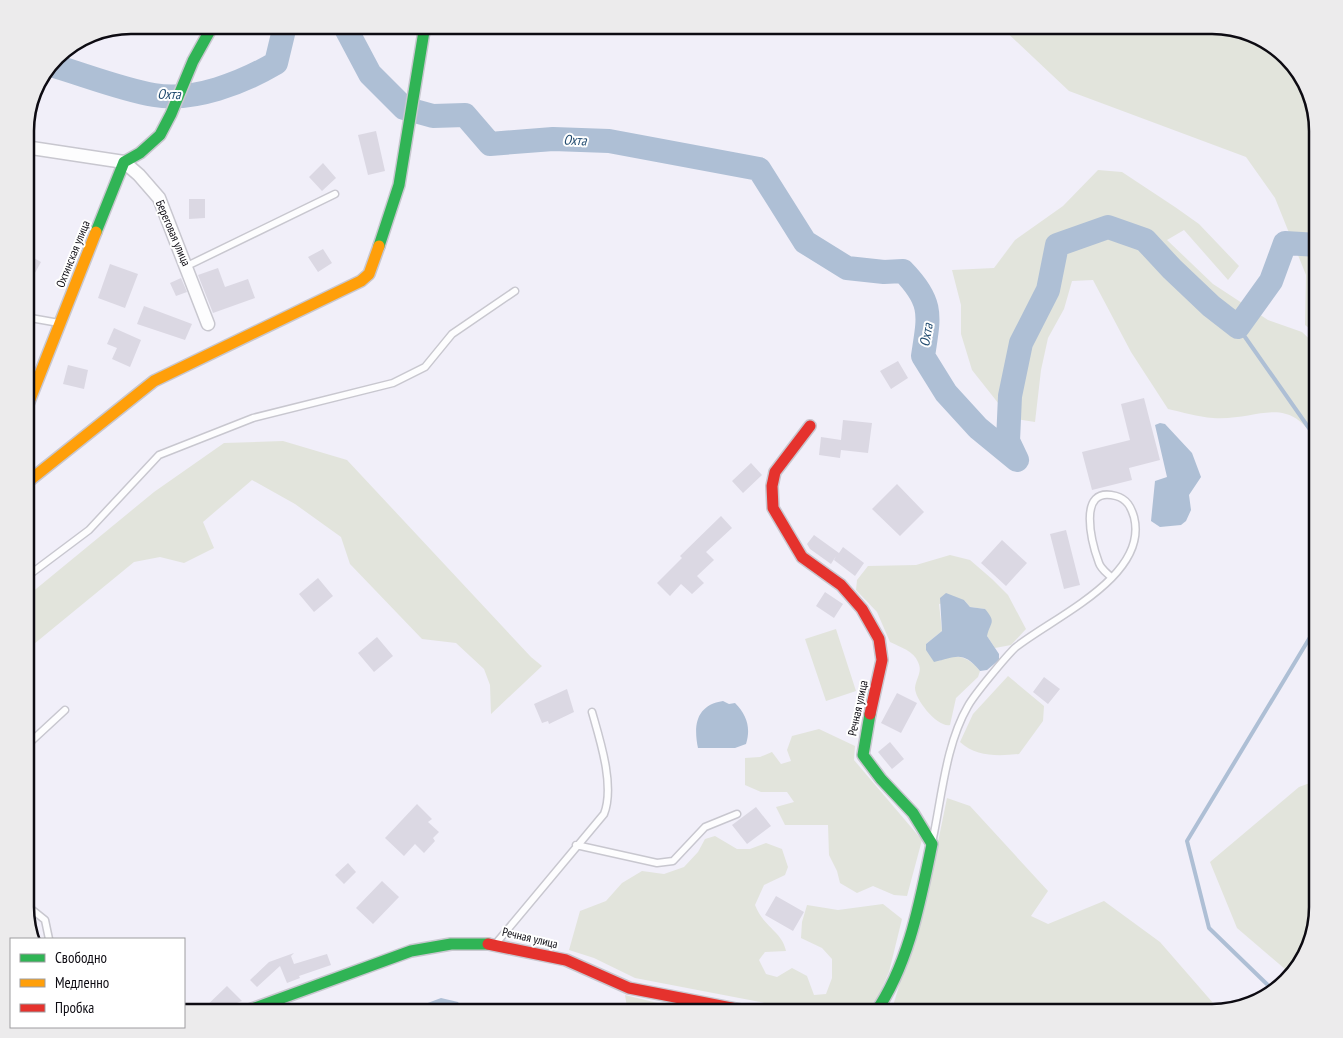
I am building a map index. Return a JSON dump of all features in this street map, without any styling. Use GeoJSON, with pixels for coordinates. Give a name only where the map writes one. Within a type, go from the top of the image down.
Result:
{"type":"FeatureCollection","features":[{"type":"Feature","properties":{"kind":"street"},"geometry":{"type":"LineString","coordinates":[[34,148],[124,162],[144,152],[155,142],[169,123],[186,74],[208,34]]}},
{"type":"Feature","properties":{"kind":"street"},"geometry":{"type":"LineString","coordinates":[[34,477],[154,381],[361,281],[369,274],[399,185],[424,34]]}},
{"type":"Feature","properties":{"kind":"street","name":"Береговая улица"},"geometry":{"type":"LineString","coordinates":[[124,162],[139,175],[159,198],[208,324]]}},
{"type":"Feature","properties":{"kind":"street","name":"Охтинская улица"},"geometry":{"type":"LineString","coordinates":[[34,389],[124,162]]}},
{"type":"Feature","properties":{"kind":"street","name":"Речная улица"},"geometry":{"type":"LineString","coordinates":[[810,426],[775,472],[772,486],[773,508],[802,557],[841,585],[862,609],[879,639],[882,660],[865,734],[863,755],[881,779],[913,813],[932,844]]}},
{"type":"Feature","properties":{"kind":"street"},"geometry":{"type":"LineString","coordinates":[[883,1004],[909,938],[932,844]]}},
{"type":"Feature","properties":{"kind":"street","name":"Речная улица"},"geometry":{"type":"LineString","coordinates":[[265,1004],[411,950],[451,944],[496,944],[566,960],[629,988],[704,1004]]}},
{"type":"Feature","properties":{"kind":"lane"},"geometry":{"type":"LineString","coordinates":[[187,266],[335,194]]}},
{"type":"Feature","properties":{"kind":"lane"},"geometry":{"type":"LineString","coordinates":[[34,571],[89,530],[159,455],[252,418],[393,383],[425,366],[452,334],[515,291]]}},
{"type":"Feature","properties":{"kind":"lane"},"geometry":{"type":"LineString","coordinates":[[34,319],[60,323]]}},
{"type":"Feature","properties":{"kind":"lane"},"geometry":{"type":"LineString","coordinates":[[932,844],[948,760],[968,705],[1015,648],[1091,596],[1111,577],[1126,562],[1135,542],[1136,525],[1132,510],[1126,500],[1115,495],[1106,495],[1092,504],[1088,514],[1099,563],[1111,577]]}},
{"type":"Feature","properties":{"kind":"lane"},"geometry":{"type":"LineString","coordinates":[[34,739],[65,710]]}},
{"type":"Feature","properties":{"kind":"lane"},"geometry":{"type":"LineString","coordinates":[[496,944],[604,814],[608,802],[602,747],[592,712]]}},
{"type":"Feature","properties":{"kind":"lane"},"geometry":{"type":"LineString","coordinates":[[576,846],[656,863],[673,861],[705,827],[737,814]]}},
{"type":"Feature","properties":{"kind":"lane"},"geometry":{"type":"LineString","coordinates":[[34,911],[45,920],[49,938]]}},
{"type":"Feature","properties":{"kind":"shaded area"},"geometry":{"type":"Polygon","coordinates":[[[1009,34],[1225,35],[1249,41],[1261,47],[1281,62],[1296,82],[1302,94],[1308,118],[1309,328],[1305,325],[1306,275],[1275,198],[1246,157],[1069,91],[1009,34]]]}},
{"type":"Feature","properties":{"kind":"shaded area"},"geometry":{"type":"Polygon","coordinates":[[[1098,170],[1122,172],[1199,224],[1239,266],[1228,280],[1184,230],[1167,240],[1213,284],[1268,320],[1302,332],[1309,339],[1309,431],[1295,418],[1284,413],[1272,412],[1230,418],[1213,418],[1168,409],[1131,352],[1093,280],[1072,281],[1064,309],[1048,338],[1041,370],[1035,422],[1010,418],[972,370],[961,334],[961,305],[952,270],[994,268],[1015,240],[1063,206],[1098,170]]]}},
{"type":"Feature","properties":{"kind":"shaded area"},"geometry":{"type":"Polygon","coordinates":[[[283,441],[347,460],[531,657],[542,666],[491,714],[490,685],[484,669],[456,643],[422,639],[350,564],[341,537],[295,504],[252,480],[203,522],[214,548],[184,563],[160,557],[134,562],[34,644],[34,591],[154,492],[224,443],[283,441]]]}},
{"type":"Feature","properties":{"kind":"shaded area"},"geometry":{"type":"Polygon","coordinates":[[[950,555],[970,560],[992,579],[1008,595],[1026,629],[1011,645],[995,648],[987,636],[985,609],[970,607],[964,600],[939,604],[942,631],[926,644],[939,661],[945,658],[962,657],[971,662],[980,671],[978,677],[956,698],[950,725],[945,725],[928,712],[916,693],[915,688],[920,669],[916,658],[906,650],[890,642],[877,612],[856,590],[857,580],[868,566],[916,565],[950,555]]]}},
{"type":"Feature","properties":{"kind":"shaded area"},"geometry":{"type":"Polygon","coordinates":[[[836,629],[856,691],[826,701],[805,639],[836,629]]]}},
{"type":"Feature","properties":{"kind":"shaded area"},"geometry":{"type":"Polygon","coordinates":[[[1008,676],[1044,706],[1043,721],[1019,754],[995,755],[980,753],[966,747],[960,742],[973,714],[1008,676]]]}},
{"type":"Feature","properties":{"kind":"shaded area"},"geometry":{"type":"Polygon","coordinates":[[[819,729],[855,746],[854,760],[922,840],[907,896],[894,895],[873,886],[857,893],[840,883],[837,871],[829,855],[828,825],[785,825],[776,807],[794,802],[787,792],[761,792],[745,785],[745,758],[760,757],[772,752],[781,764],[791,761],[787,750],[792,736],[819,729]]]}},
{"type":"Feature","properties":{"kind":"shaded area"},"geometry":{"type":"Polygon","coordinates":[[[1309,783],[1309,914],[1302,944],[1286,970],[1237,928],[1210,862],[1299,787],[1309,783]]]}},
{"type":"Feature","properties":{"kind":"shaded area"},"geometry":{"type":"Polygon","coordinates":[[[947,798],[970,806],[1048,891],[1031,916],[1048,924],[1104,901],[1160,942],[1214,1004],[894,1004],[928,891],[947,798]]]}},
{"type":"Feature","properties":{"kind":"shaded area"},"geometry":{"type":"Polygon","coordinates":[[[715,836],[737,849],[750,849],[766,843],[782,849],[788,867],[785,875],[764,885],[755,905],[763,919],[781,939],[786,951],[765,952],[759,960],[766,974],[777,977],[792,968],[807,976],[814,995],[826,994],[832,978],[832,959],[822,948],[801,938],[802,922],[807,905],[838,910],[883,904],[902,919],[889,972],[877,999],[871,1004],[770,1004],[635,978],[594,958],[569,950],[580,911],[606,901],[622,883],[642,871],[664,874],[684,867],[698,852],[705,839],[715,836]]]}},
{"type":"Feature","properties":{"kind":"shaded area"},"geometry":{"type":"Polygon","coordinates":[[[625,995],[662,1004],[626,1004],[625,995]]]}},
{"type":"Feature","properties":{"kind":"water"},"geometry":{"type":"Polygon","coordinates":[[[1165,424],[1192,453],[1201,477],[1189,495],[1191,510],[1186,521],[1181,525],[1160,527],[1151,521],[1155,481],[1167,477],[1155,425],[1165,424]]]}},
{"type":"Feature","properties":{"kind":"water"},"geometry":{"type":"Polygon","coordinates":[[[946,593],[964,600],[970,607],[985,609],[991,617],[992,622],[987,636],[999,654],[999,660],[987,670],[980,671],[969,660],[959,657],[934,662],[926,650],[926,644],[942,631],[940,598],[946,593]]]}},
{"type":"Feature","properties":{"kind":"water"},"geometry":{"type":"Polygon","coordinates":[[[723,701],[729,704],[735,703],[745,717],[748,727],[746,744],[735,748],[698,748],[696,731],[702,711],[714,703],[723,701]]]}},
{"type":"Feature","properties":{"kind":"water"},"geometry":{"type":"Polygon","coordinates":[[[441,998],[459,1004],[425,1004],[441,998]]]}},
{"type":"Feature","properties":{"kind":"building"},"geometry":{"type":"Polygon","coordinates":[[[376,131],[385,171],[368,175],[358,135],[376,131]]]}},
{"type":"Feature","properties":{"kind":"building"},"geometry":{"type":"Polygon","coordinates":[[[323,163],[336,178],[322,191],[309,177],[323,163]]]}},
{"type":"Feature","properties":{"kind":"building"},"geometry":{"type":"Polygon","coordinates":[[[189,199],[205,199],[205,218],[189,219],[189,199]]]}},
{"type":"Feature","properties":{"kind":"building"},"geometry":{"type":"Polygon","coordinates":[[[323,249],[332,263],[318,272],[308,257],[323,249]]]}},
{"type":"Feature","properties":{"kind":"building"},"geometry":{"type":"Polygon","coordinates":[[[34,258],[41,262],[34,275],[34,258]]]}},
{"type":"Feature","properties":{"kind":"building"},"geometry":{"type":"Polygon","coordinates":[[[110,264],[138,274],[125,308],[98,298],[110,264]]]}},
{"type":"Feature","properties":{"kind":"building"},"geometry":{"type":"Polygon","coordinates":[[[218,268],[225,287],[248,279],[255,298],[213,313],[198,275],[218,268]]]}},
{"type":"Feature","properties":{"kind":"building"},"geometry":{"type":"Polygon","coordinates":[[[181,278],[187,292],[176,296],[170,283],[181,278]]]}},
{"type":"Feature","properties":{"kind":"building"},"geometry":{"type":"Polygon","coordinates":[[[144,306],[192,324],[185,340],[137,324],[144,306]]]}},
{"type":"Feature","properties":{"kind":"building"},"geometry":{"type":"Polygon","coordinates":[[[114,328],[141,340],[130,367],[112,359],[117,348],[107,344],[114,328]]]}},
{"type":"Feature","properties":{"kind":"building"},"geometry":{"type":"Polygon","coordinates":[[[898,361],[908,378],[891,389],[880,371],[898,361]]]}},
{"type":"Feature","properties":{"kind":"building"},"geometry":{"type":"Polygon","coordinates":[[[68,365],[88,370],[84,389],[63,384],[68,365]]]}},
{"type":"Feature","properties":{"kind":"building"},"geometry":{"type":"Polygon","coordinates":[[[1144,398],[1160,460],[1129,468],[1132,480],[1092,490],[1082,452],[1130,440],[1121,404],[1144,398]]]}},
{"type":"Feature","properties":{"kind":"building"},"geometry":{"type":"Polygon","coordinates":[[[843,420],[872,423],[868,453],[841,450],[840,458],[819,455],[821,437],[841,440],[843,420]]]}},
{"type":"Feature","properties":{"kind":"building"},"geometry":{"type":"Polygon","coordinates":[[[751,463],[762,475],[743,493],[732,481],[751,463]]]}},
{"type":"Feature","properties":{"kind":"building"},"geometry":{"type":"Polygon","coordinates":[[[897,484],[924,512],[900,536],[872,509],[897,484]]]}},
{"type":"Feature","properties":{"kind":"building"},"geometry":{"type":"Polygon","coordinates":[[[721,516],[732,528],[706,552],[714,560],[697,576],[704,583],[692,594],[681,584],[670,596],[657,583],[682,558],[680,556],[721,516]]]}},
{"type":"Feature","properties":{"kind":"building"},"geometry":{"type":"Polygon","coordinates":[[[1066,530],[1080,585],[1064,589],[1050,534],[1066,530]]]}},
{"type":"Feature","properties":{"kind":"building"},"geometry":{"type":"Polygon","coordinates":[[[814,535],[839,553],[843,547],[864,563],[855,576],[834,560],[836,556],[831,564],[810,549],[807,544],[814,535]]]}},
{"type":"Feature","properties":{"kind":"building"},"geometry":{"type":"Polygon","coordinates":[[[1002,540],[1027,563],[1006,586],[981,563],[1002,540]]]}},
{"type":"Feature","properties":{"kind":"building"},"geometry":{"type":"Polygon","coordinates":[[[318,578],[333,596],[314,612],[299,594],[318,578]]]}},
{"type":"Feature","properties":{"kind":"building"},"geometry":{"type":"Polygon","coordinates":[[[825,592],[843,604],[834,618],[816,606],[825,592]]]}},
{"type":"Feature","properties":{"kind":"building"},"geometry":{"type":"Polygon","coordinates":[[[377,637],[393,656],[374,672],[358,653],[377,637]]]}},
{"type":"Feature","properties":{"kind":"building"},"geometry":{"type":"Polygon","coordinates":[[[1044,677],[1060,689],[1048,704],[1033,692],[1044,677]]]}},
{"type":"Feature","properties":{"kind":"building"},"geometry":{"type":"Polygon","coordinates":[[[567,689],[574,712],[549,724],[548,721],[542,723],[534,704],[567,689]]]}},
{"type":"Feature","properties":{"kind":"building"},"geometry":{"type":"Polygon","coordinates":[[[897,693],[917,703],[901,733],[881,723],[897,693]]]}},
{"type":"Feature","properties":{"kind":"building"},"geometry":{"type":"Polygon","coordinates":[[[890,742],[904,759],[892,769],[878,752],[890,742]]]}},
{"type":"Feature","properties":{"kind":"building"},"geometry":{"type":"Polygon","coordinates":[[[417,804],[432,819],[428,822],[439,832],[433,838],[435,841],[424,853],[415,844],[404,856],[385,838],[417,804]]]}},
{"type":"Feature","properties":{"kind":"building"},"geometry":{"type":"Polygon","coordinates":[[[756,807],[771,826],[747,844],[732,825],[756,807]]]}},
{"type":"Feature","properties":{"kind":"building"},"geometry":{"type":"Polygon","coordinates":[[[348,863],[356,872],[344,884],[335,875],[348,863]]]}},
{"type":"Feature","properties":{"kind":"building"},"geometry":{"type":"Polygon","coordinates":[[[382,881],[399,897],[373,924],[356,908],[382,881]]]}},
{"type":"Feature","properties":{"kind":"building"},"geometry":{"type":"Polygon","coordinates":[[[776,896],[804,912],[793,931],[765,915],[776,896]]]}},
{"type":"Feature","properties":{"kind":"building"},"geometry":{"type":"Polygon","coordinates":[[[294,953],[291,956],[294,964],[327,954],[331,965],[299,976],[300,978],[287,983],[280,966],[257,987],[250,980],[269,962],[294,953]]]}},
{"type":"Feature","properties":{"kind":"building"},"geometry":{"type":"Polygon","coordinates":[[[227,986],[242,1001],[234,1004],[208,1004],[227,986]]]}},
{"type":"Feature","properties":{"kind":"waterway","name":"Охта"},"geometry":{"type":"LineString","coordinates":[[58,67],[142,93],[185,96],[233,84],[276,63],[283,34]]}},
{"type":"Feature","properties":{"kind":"waterway","name":"Охта"},"geometry":{"type":"LineString","coordinates":[[349,34],[370,74],[404,108],[433,116],[465,115],[490,144],[553,139],[609,141],[759,169],[805,242],[847,268],[884,272],[903,271],[913,282],[925,301],[927,310],[927,330],[923,356],[946,393],[978,428],[1017,460],[1008,441],[1010,396],[1021,343],[1048,290],[1057,245],[1108,227],[1145,240],[1211,306],[1238,327],[1271,281],[1285,243],[1309,244]]}},
{"type":"Feature","properties":{"kind":"waterway"},"geometry":{"type":"LineString","coordinates":[[1238,327],[1309,428]]}},
{"type":"Feature","properties":{"kind":"waterway"},"geometry":{"type":"LineString","coordinates":[[1269,986],[1209,928],[1187,841],[1309,639]]}},
{"type":"Feature","properties":{"kind":"traffic: fast"},"geometry":{"type":"LineString","coordinates":[[96,232],[124,162],[140,153],[160,135],[193,61],[208,34]]}},
{"type":"Feature","properties":{"kind":"traffic: fast"},"geometry":{"type":"LineString","coordinates":[[379,246],[399,185],[424,34]]}},
{"type":"Feature","properties":{"kind":"traffic: fast"},"geometry":{"type":"LineString","coordinates":[[870,714],[863,755],[881,779],[913,813],[932,844],[912,932],[897,974],[881,1004]]}},
{"type":"Feature","properties":{"kind":"traffic: fast"},"geometry":{"type":"LineString","coordinates":[[266,1004],[411,951],[451,944],[488,944]]}},
{"type":"Feature","properties":{"kind":"traffic: slow"},"geometry":{"type":"LineString","coordinates":[[34,389],[96,232]]}},
{"type":"Feature","properties":{"kind":"traffic: slow"},"geometry":{"type":"LineString","coordinates":[[34,477],[154,381],[361,281],[369,274],[379,246]]}},
{"type":"Feature","properties":{"kind":"traffic: jam"},"geometry":{"type":"LineString","coordinates":[[810,426],[775,472],[772,486],[773,508],[802,557],[841,585],[862,609],[879,639],[882,660],[870,714]]}},
{"type":"Feature","properties":{"kind":"traffic: jam"},"geometry":{"type":"LineString","coordinates":[[488,944],[566,960],[629,988],[711,1004]]}}]}
